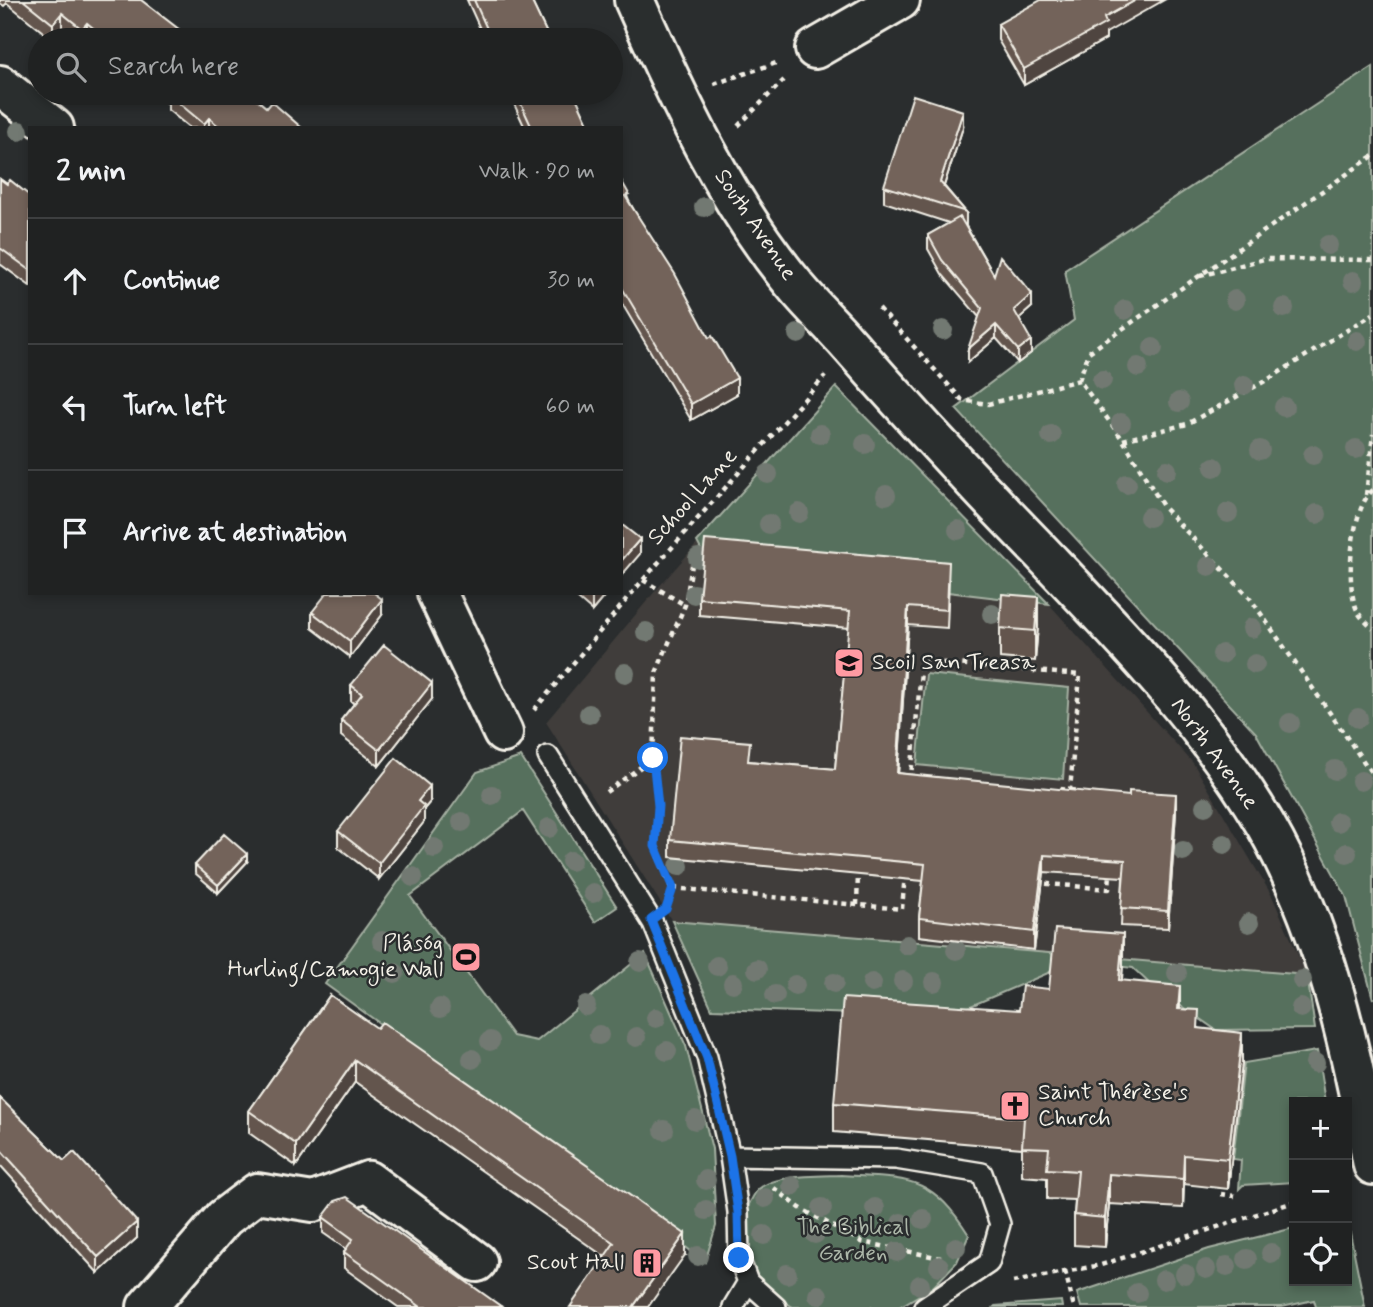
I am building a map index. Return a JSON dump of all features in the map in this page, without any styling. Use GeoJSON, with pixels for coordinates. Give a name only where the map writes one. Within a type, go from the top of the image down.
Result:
{"type":"FeatureCollection","features":[{"type":"Feature","properties":{"kind":"street","name":"South Avenue"},"geometry":{"type":"LineString","coordinates":[[634,0],[677,96],[737,206],[796,287],[918,423]]}},
{"type":"Feature","properties":{"kind":"street"},"geometry":{"type":"LineString","coordinates":[[814,50],[900,0]]}},
{"type":"Feature","properties":{"kind":"street"},"geometry":{"type":"LineString","coordinates":[[0,85],[51,126]]}},
{"type":"Feature","properties":{"kind":"street","name":"North Avenue"},"geometry":{"type":"LineString","coordinates":[[918,423],[1101,615],[1180,705],[1265,824],[1305,907],[1338,1007],[1357,1073],[1373,1165]]}},
{"type":"Feature","properties":{"kind":"street"},"geometry":{"type":"LineString","coordinates":[[438,595],[517,723]]}},
{"type":"Feature","properties":{"kind":"street"},"geometry":{"type":"LineString","coordinates":[[147,1307],[223,1218],[257,1193],[313,1202],[368,1181],[477,1262]]}},
{"type":"Feature","properties":{"kind":"lane"},"geometry":{"type":"LineString","coordinates":[[548,756],[651,920],[707,1058],[730,1156],[738,1212],[739,1258],[748,1282],[776,1307]]}},
{"type":"Feature","properties":{"kind":"lane"},"geometry":{"type":"LineString","coordinates":[[730,1156],[896,1159],[982,1173],[1000,1224],[989,1262],[924,1307]]}},
{"type":"Feature","properties":{"kind":"lane"},"geometry":{"type":"LineString","coordinates":[[733,1307],[748,1282]]}},
{"type":"Feature","properties":{"kind":"path"},"geometry":{"type":"LineString","coordinates":[[677,96],[814,50]]}},
{"type":"Feature","properties":{"kind":"path"},"geometry":{"type":"LineString","coordinates":[[709,155],[814,50]]}},
{"type":"Feature","properties":{"kind":"path"},"geometry":{"type":"LineString","coordinates":[[1079,380],[1089,352],[1373,156]]}},
{"type":"Feature","properties":{"kind":"path"},"geometry":{"type":"LineString","coordinates":[[1196,277],[1264,259],[1373,260]]}},
{"type":"Feature","properties":{"kind":"path"},"geometry":{"type":"LineString","coordinates":[[879,308],[962,400],[988,404],[1079,380]]}},
{"type":"Feature","properties":{"kind":"path"},"geometry":{"type":"LineString","coordinates":[[1123,440],[1187,424],[1267,380],[1373,314]]}},
{"type":"Feature","properties":{"kind":"path","name":"School Lane"},"geometry":{"type":"LineString","coordinates":[[517,723],[831,371]]}},
{"type":"Feature","properties":{"kind":"path"},"geometry":{"type":"LineString","coordinates":[[1079,380],[1123,440],[1164,508],[1250,598],[1373,775]]}},
{"type":"Feature","properties":{"kind":"path"},"geometry":{"type":"LineString","coordinates":[[1373,434],[1366,496],[1358,512],[1351,560],[1352,588],[1357,612],[1373,629]]}},
{"type":"Feature","properties":{"kind":"path"},"geometry":{"type":"LineString","coordinates":[[1366,496],[1373,491]]}},
{"type":"Feature","properties":{"kind":"path"},"geometry":{"type":"LineString","coordinates":[[651,920],[666,909],[673,888],[655,846],[658,806],[653,758],[656,673],[685,605],[692,565]]}},
{"type":"Feature","properties":{"kind":"path"},"geometry":{"type":"LineString","coordinates":[[643,580],[685,605]]}},
{"type":"Feature","properties":{"kind":"path"},"geometry":{"type":"LineString","coordinates":[[924,777],[911,776],[922,661],[1080,675],[1070,790]]}},
{"type":"Feature","properties":{"kind":"path"},"geometry":{"type":"LineString","coordinates":[[595,800],[653,758]]}},
{"type":"Feature","properties":{"kind":"path"},"geometry":{"type":"LineString","coordinates":[[1057,789],[1082,791]]}},
{"type":"Feature","properties":{"kind":"path"},"geometry":{"type":"LineString","coordinates":[[1028,882],[1109,889],[1111,862]]}},
{"type":"Feature","properties":{"kind":"path"},"geometry":{"type":"LineString","coordinates":[[673,888],[902,909],[906,871]]}},
{"type":"Feature","properties":{"kind":"path"},"geometry":{"type":"LineString","coordinates":[[857,905],[858,874]]}},
{"type":"Feature","properties":{"kind":"path"},"geometry":{"type":"LineString","coordinates":[[767,1183],[800,1208],[862,1242],[943,1259]]}},
{"type":"Feature","properties":{"kind":"path"},"geometry":{"type":"LineString","coordinates":[[1220,1195],[1236,1196]]}},
{"type":"Feature","properties":{"kind":"path"},"geometry":{"type":"LineString","coordinates":[[1007,1283],[1114,1261],[1289,1204]]}},
{"type":"Feature","properties":{"kind":"path"},"geometry":{"type":"LineString","coordinates":[[1065,1271],[1074,1307]]}},
{"type":"Feature","properties":{"kind":"shaded area","name":"Scoil San Treasa"},"geometry":{"type":"Polygon","coordinates":[[[836,387],[1049,604],[1193,763],[1272,896],[1307,975],[672,921],[546,722],[657,589],[836,387]]]}},
{"type":"Feature","properties":{"kind":"green space"},"geometry":{"type":"Polygon","coordinates":[[[1373,67],[1373,999],[1346,896],[1256,733],[956,409],[1074,320],[1065,270],[1373,67]]]}},
{"type":"Feature","properties":{"kind":"green space"},"geometry":{"type":"Polygon","coordinates":[[[836,387],[1049,604],[948,592],[948,579],[705,557],[697,542],[836,387]]]}},
{"type":"Feature","properties":{"kind":"green space"},"geometry":{"type":"Polygon","coordinates":[[[926,674],[1069,688],[1063,779],[917,765],[926,674]]]}},
{"type":"Feature","properties":{"kind":"green space"},"geometry":{"type":"Polygon","coordinates":[[[521,757],[617,907],[595,922],[523,811],[410,896],[513,1036],[537,1041],[645,953],[686,1046],[712,1149],[716,1226],[705,1262],[633,1206],[325,984],[477,772],[521,757]]]}},
{"type":"Feature","properties":{"kind":"green space"},"geometry":{"type":"Polygon","coordinates":[[[672,921],[1307,975],[1315,1029],[1216,1030],[1152,986],[1133,968],[1107,965],[1055,970],[945,1017],[712,1009],[672,921]]]}},
{"type":"Feature","properties":{"kind":"green space"},"geometry":{"type":"Polygon","coordinates":[[[1317,1051],[1324,1097],[1289,1097],[1289,1182],[1243,1185],[1239,1189],[1241,1160],[1233,1159],[1244,1063],[1317,1051]]]}},
{"type":"Feature","properties":{"kind":"green space","name":"The Biblical Garden"},"geometry":{"type":"Polygon","coordinates":[[[841,1175],[884,1177],[916,1184],[929,1190],[942,1200],[969,1235],[957,1262],[933,1287],[899,1307],[793,1307],[766,1291],[748,1269],[737,1232],[753,1196],[763,1186],[783,1179],[841,1175]]]}},
{"type":"Feature","properties":{"kind":"green space"},"geometry":{"type":"Polygon","coordinates":[[[1289,1229],[1289,1286],[1352,1286],[1352,1243],[1365,1307],[1316,1307],[1314,1300],[1282,1307],[1081,1307],[1077,1293],[1209,1249],[1289,1229]]]}},
{"type":"Feature","properties":{"kind":"green space"},"geometry":{"type":"Polygon","coordinates":[[[1061,1301],[1062,1307],[994,1307],[995,1306],[1061,1301]]]}},
{"type":"Feature","properties":{"kind":"building"},"geometry":{"type":"Polygon","coordinates":[[[23,0],[141,0],[177,28],[93,28],[87,23],[81,28],[62,13],[53,24],[23,0]]]}},
{"type":"Feature","properties":{"kind":"building"},"geometry":{"type":"Polygon","coordinates":[[[474,0],[531,0],[544,28],[487,28],[474,0]]]}},
{"type":"Feature","properties":{"kind":"building"},"geometry":{"type":"Polygon","coordinates":[[[1041,0],[1136,0],[1104,18],[1106,23],[1024,69],[998,24],[1041,0]]]}},
{"type":"Feature","properties":{"kind":"building"},"geometry":{"type":"Polygon","coordinates":[[[913,95],[963,111],[940,182],[966,212],[884,186],[913,95]]]}},
{"type":"Feature","properties":{"kind":"building"},"geometry":{"type":"Polygon","coordinates":[[[181,105],[263,105],[267,108],[275,105],[300,126],[219,126],[209,118],[204,124],[181,105]]]}},
{"type":"Feature","properties":{"kind":"building"},"geometry":{"type":"Polygon","coordinates":[[[521,105],[579,105],[589,126],[531,126],[521,105]]]}},
{"type":"Feature","properties":{"kind":"building"},"geometry":{"type":"Polygon","coordinates":[[[0,179],[7,184],[10,180],[28,194],[28,269],[0,248],[0,179]]]}},
{"type":"Feature","properties":{"kind":"building"},"geometry":{"type":"Polygon","coordinates":[[[623,184],[629,194],[625,196],[675,274],[709,338],[712,336],[737,378],[691,404],[623,289],[623,184]]]}},
{"type":"Feature","properties":{"kind":"building"},"geometry":{"type":"Polygon","coordinates":[[[960,217],[994,275],[1000,256],[1032,294],[1014,310],[1031,340],[1018,350],[996,325],[968,349],[982,308],[942,260],[928,235],[960,217]]]}},
{"type":"Feature","properties":{"kind":"building"},"geometry":{"type":"Polygon","coordinates":[[[623,526],[640,539],[623,559],[623,526]]]}},
{"type":"Feature","properties":{"kind":"building"},"geometry":{"type":"Polygon","coordinates":[[[705,540],[949,562],[947,610],[908,607],[897,773],[1129,796],[1129,791],[1176,794],[1168,911],[1121,908],[1125,860],[1044,855],[1034,932],[919,918],[925,864],[670,840],[680,736],[750,742],[748,761],[835,769],[850,611],[699,598],[705,540]]]}},
{"type":"Feature","properties":{"kind":"building"},"geometry":{"type":"Polygon","coordinates":[[[1002,594],[1038,597],[1035,631],[1000,628],[1002,594]]]}},
{"type":"Feature","properties":{"kind":"building"},"geometry":{"type":"Polygon","coordinates":[[[325,595],[377,595],[382,599],[350,641],[312,612],[325,595]]]}},
{"type":"Feature","properties":{"kind":"building"},"geometry":{"type":"Polygon","coordinates":[[[384,645],[432,683],[379,750],[341,720],[362,694],[351,685],[384,645]]]}},
{"type":"Feature","properties":{"kind":"building"},"geometry":{"type":"Polygon","coordinates":[[[396,758],[430,786],[418,801],[424,806],[379,863],[338,831],[396,758]]]}},
{"type":"Feature","properties":{"kind":"building"},"geometry":{"type":"Polygon","coordinates":[[[224,834],[247,854],[218,885],[195,865],[224,834]]]}},
{"type":"Feature","properties":{"kind":"building","name":"Saint Thérèse's Church"},"geometry":{"type":"Polygon","coordinates":[[[1055,929],[1123,934],[1119,980],[1180,986],[1178,1009],[1199,1010],[1198,1028],[1242,1033],[1228,1159],[1184,1155],[1183,1179],[1109,1174],[1105,1218],[1074,1215],[1078,1171],[1047,1169],[1049,1148],[1022,1147],[1024,1118],[834,1103],[843,998],[1019,1010],[1022,986],[1049,989],[1055,929]]]}},
{"type":"Feature","properties":{"kind":"building"},"geometry":{"type":"Polygon","coordinates":[[[330,995],[377,1028],[382,1022],[685,1234],[633,1307],[570,1307],[614,1243],[355,1060],[296,1144],[249,1111],[330,995]]]}},
{"type":"Feature","properties":{"kind":"building"},"geometry":{"type":"Polygon","coordinates":[[[0,1098],[64,1161],[74,1152],[137,1222],[98,1257],[0,1149],[0,1098]]]}},
{"type":"Feature","properties":{"kind":"building"},"geometry":{"type":"Polygon","coordinates":[[[347,1197],[502,1307],[421,1307],[344,1252],[353,1239],[323,1217],[335,1201],[347,1197]]]}},
{"type":"Feature","properties":{"kind":"place","name":"Scoil San Treasa"},"geometry":{"type":"Point","coordinates":[849,663]}},
{"type":"Feature","properties":{"kind":"place","name":"Plásóg Hurling/Camogie Wall"},"geometry":{"type":"Point","coordinates":[466,957]}},
{"type":"Feature","properties":{"kind":"place","name":"Saint Thérèse's Church"},"geometry":{"type":"Point","coordinates":[1015,1106]}},
{"type":"Feature","properties":{"kind":"place","name":"Scout Hall"},"geometry":{"type":"Point","coordinates":[647,1263]}},
{"type":"Feature","properties":{"kind":"route"},"geometry":{"type":"LineString","coordinates":[[653,758],[658,806],[655,846],[673,888],[666,909],[651,920],[707,1058],[730,1156],[738,1212],[739,1258]]}}]}
